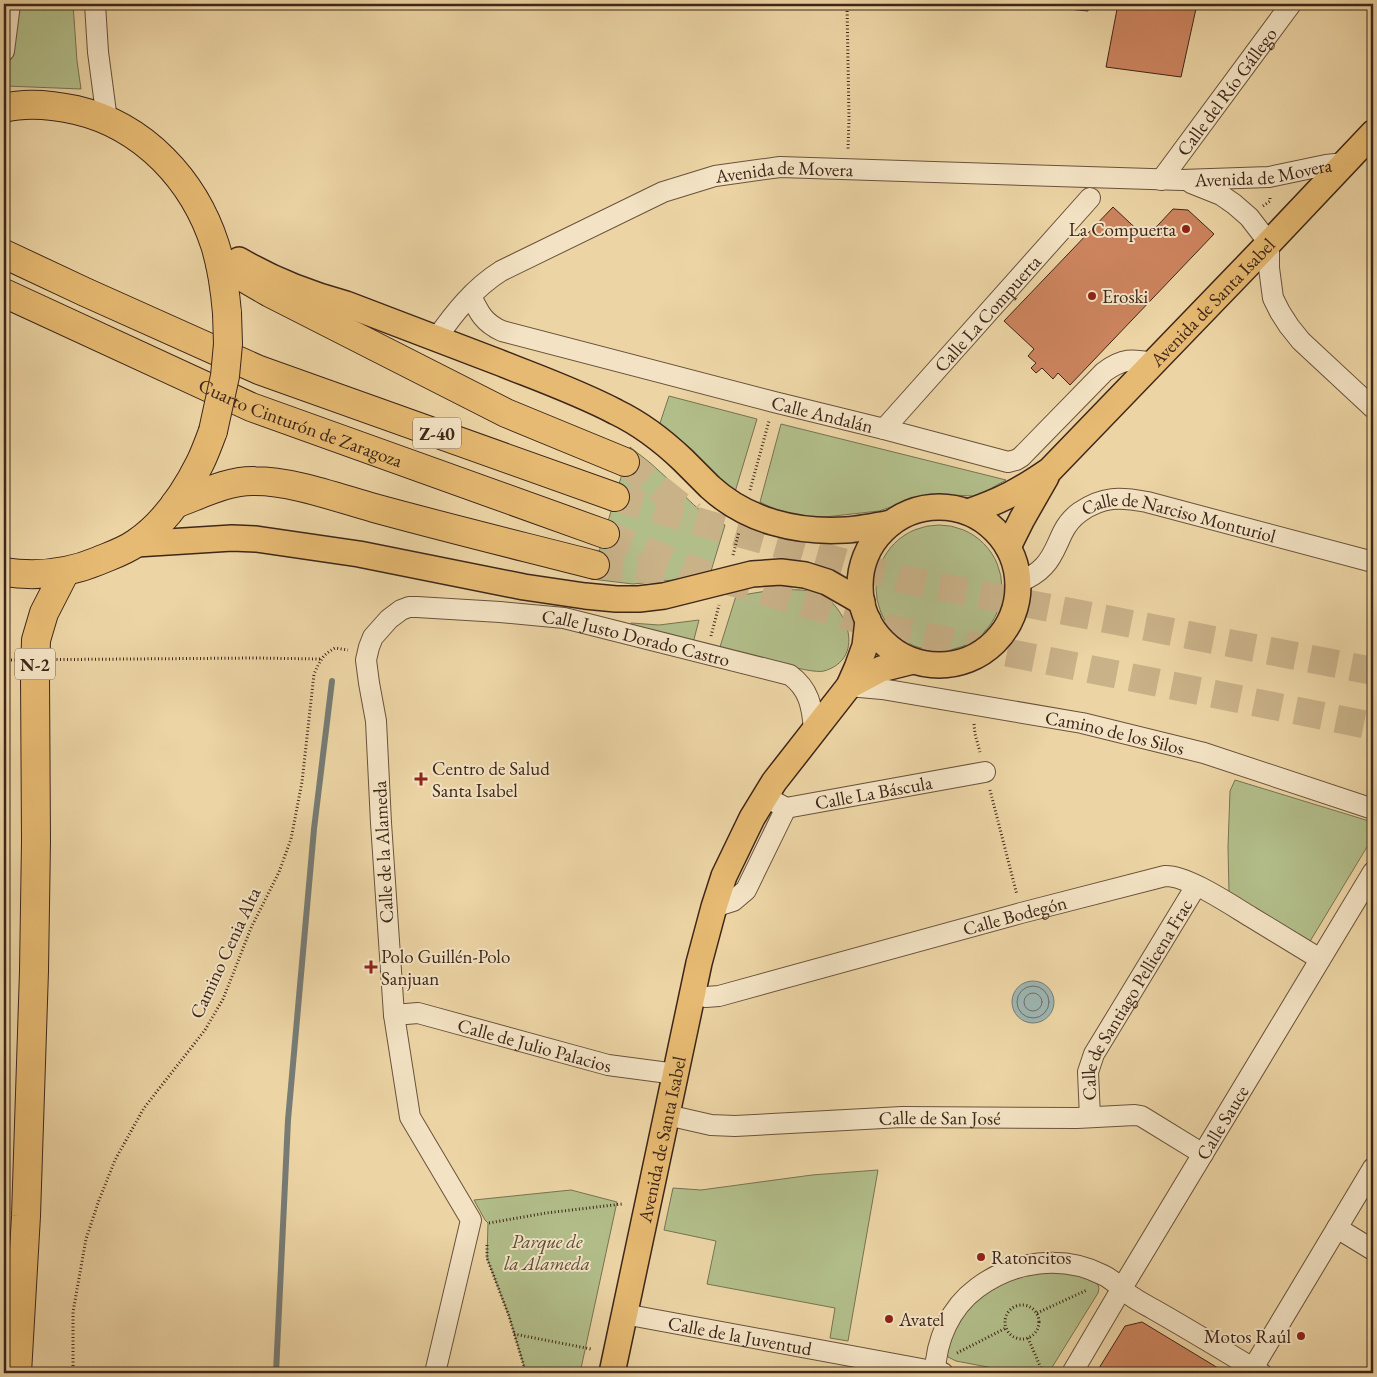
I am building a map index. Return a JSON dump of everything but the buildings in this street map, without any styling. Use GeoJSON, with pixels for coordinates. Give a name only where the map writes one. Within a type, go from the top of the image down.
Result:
{"type":"FeatureCollection","features":[{"type":"Feature","properties":{"kind":"highway"},"geometry":{"type":"LineString","coordinates":[[4,108],[33,105],[60,107],[107,120],[132,134],[156,152],[177,174],[191,192],[204,219],[217,254],[227,313],[228,344],[225,376],[213,431],[200,462],[175,504],[157,525],[136,544],[83,567],[65,572],[35,575],[4,572]]}},
{"type":"Feature","properties":{"kind":"highway","name":"Z-40"},"geometry":{"type":"LineString","coordinates":[[4,254],[258,370],[615,497]]}},
{"type":"Feature","properties":{"kind":"highway"},"geometry":{"type":"LineString","coordinates":[[217,254],[270,293],[506,413],[625,462]]}},
{"type":"Feature","properties":{"kind":"highway","name":"Cuarto Cinturón de Zaragoza"},"geometry":{"type":"LineString","coordinates":[[4,292],[251,407],[605,534]]}},
{"type":"Feature","properties":{"kind":"highway"},"geometry":{"type":"LineString","coordinates":[[175,504],[237,482],[274,482],[595,565]]}},
{"type":"Feature","properties":{"kind":"highway","name":"N-2"},"geometry":{"type":"LineString","coordinates":[[17,1373],[26,1216],[34,981],[36,640],[44,613],[65,572]]}},
{"type":"Feature","properties":{"kind":"main road","name":"Avenida de Santa Isabel"},"geometry":{"type":"LineString","coordinates":[[968,512],[1012,494],[1050,470],[1373,133]]}},
{"type":"Feature","properties":{"kind":"main road"},"geometry":{"type":"LineString","coordinates":[[217,254],[323,298],[346,304],[545,381],[617,412],[662,442],[725,500],[744,512],[774,523],[798,528],[847,530],[891,523]]}},
{"type":"Feature","properties":{"kind":"main road","name":"Avenida de Santa Isabel"},"geometry":{"type":"LineString","coordinates":[[1008,547],[1050,470]]}},
{"type":"Feature","properties":{"kind":"main road"},"geometry":{"type":"LineString","coordinates":[[936,507],[968,512],[987,522],[1002,538],[1014,559],[1018,583],[1017,599],[1013,614],[1007,628],[998,640],[973,658],[943,665],[913,660],[899,654],[886,645],[876,633],[865,611],[860,588],[865,558],[876,539],[891,523],[905,515],[920,509],[936,507]]}},
{"type":"Feature","properties":{"kind":"main road"},"geometry":{"type":"LineString","coordinates":[[136,544],[232,538],[256,539],[359,554],[524,587],[616,599],[664,596],[752,574],[781,572],[805,575],[827,582],[865,611]]}},
{"type":"Feature","properties":{"kind":"main road","name":"Avenida de Santa Isabel"},"geometry":{"type":"LineString","coordinates":[[612,1373],[692,994],[714,907],[724,876],[764,796],[849,686],[865,646],[865,611]]}},
{"type":"Feature","properties":{"kind":"main road","name":"Avenida de Santa Isabel"},"geometry":{"type":"LineString","coordinates":[[849,686],[877,671],[913,660]]}},
{"type":"Feature","properties":{"kind":"street"},"geometry":{"type":"LineString","coordinates":[[4,50],[10,4]]}},
{"type":"Feature","properties":{"kind":"street"},"geometry":{"type":"LineString","coordinates":[[95,4],[98,52],[107,120]]}},
{"type":"Feature","properties":{"kind":"street","name":"Calle del Río Gállego"},"geometry":{"type":"LineString","coordinates":[[1161,180],[1291,4]]}},
{"type":"Feature","properties":{"kind":"street","name":"Avenida de Movera"},"geometry":{"type":"LineString","coordinates":[[436,339],[471,296],[500,271],[663,192],[715,176],[780,167],[1182,180],[1270,177],[1326,165],[1344,164]]}},
{"type":"Feature","properties":{"kind":"street","name":"Avenida de Movera"},"geometry":{"type":"LineString","coordinates":[[1182,180],[1221,195],[1234,204],[1249,217],[1269,243]]}},
{"type":"Feature","properties":{"kind":"street","name":"Calle La Compuerta"},"geometry":{"type":"LineString","coordinates":[[884,429],[1090,198]]}},
{"type":"Feature","properties":{"kind":"street"},"geometry":{"type":"LineString","coordinates":[[1269,243],[1268,268],[1273,298],[1280,312],[1301,341],[1373,408]]}},
{"type":"Feature","properties":{"kind":"street","name":"Calle Andalán"},"geometry":{"type":"LineString","coordinates":[[471,296],[487,323],[502,331],[1001,461],[1013,462],[1021,457],[1112,366],[1128,360],[1154,363]]}},
{"type":"Feature","properties":{"kind":"street","name":"Calle de Narciso Monturiol"},"geometry":{"type":"LineString","coordinates":[[1018,583],[1045,566],[1063,531],[1073,518],[1099,501],[1109,499],[1127,498],[1146,502],[1373,562]]}},
{"type":"Feature","properties":{"kind":"street","name":"Calle de la Alameda"},"geometry":{"type":"LineString","coordinates":[[417,607],[401,610],[385,624],[373,637],[366,660],[376,721],[394,1015],[410,1117],[480,1221]]}},
{"type":"Feature","properties":{"kind":"street","name":"Calle Justo Dorado Castro"},"geometry":{"type":"LineString","coordinates":[[417,607],[564,618],[790,674],[799,681],[806,692],[812,711],[814,729]]}},
{"type":"Feature","properties":{"kind":"street","name":"Camino de los Silos"},"geometry":{"type":"LineString","coordinates":[[849,686],[973,704],[1082,723],[1204,753],[1373,808]]}},
{"type":"Feature","properties":{"kind":"street","name":"Calle La Báscula"},"geometry":{"type":"LineString","coordinates":[[786,808],[985,772]]}},
{"type":"Feature","properties":{"kind":"street"},"geometry":{"type":"LineString","coordinates":[[714,907],[733,901],[746,890],[786,808],[764,796]]}},
{"type":"Feature","properties":{"kind":"street","name":"Calle Sauce"},"geometry":{"type":"LineString","coordinates":[[1072,1373],[1373,872]]}},
{"type":"Feature","properties":{"kind":"street","name":"Calle Bodegón"},"geometry":{"type":"LineString","coordinates":[[692,994],[711,997],[718,996],[1022,912],[1162,876],[1175,877],[1211,893],[1320,959]]}},
{"type":"Feature","properties":{"kind":"street","name":"Calle de Santiago Pellicena Frac"},"geometry":{"type":"LineString","coordinates":[[1090,1117],[1088,1072],[1094,1054],[1196,886]]}},
{"type":"Feature","properties":{"kind":"street","name":"Calle de Julio Palacios"},"geometry":{"type":"LineString","coordinates":[[394,1015],[418,1013],[608,1065],[676,1074]]}},
{"type":"Feature","properties":{"kind":"street","name":"Calle de San José"},"geometry":{"type":"LineString","coordinates":[[667,1116],[711,1125],[735,1126],[902,1117],[1090,1117],[1127,1115],[1141,1116],[1203,1154]]}},
{"type":"Feature","properties":{"kind":"street"},"geometry":{"type":"LineString","coordinates":[[938,1373],[939,1343],[952,1316],[965,1298],[990,1278],[1005,1271],[1021,1266],[1049,1263],[1073,1265],[1100,1273],[1130,1295],[1255,1372],[1373,1168]]}},
{"type":"Feature","properties":{"kind":"street"},"geometry":{"type":"LineString","coordinates":[[435,1373],[480,1221]]}},
{"type":"Feature","properties":{"kind":"street"},"geometry":{"type":"LineString","coordinates":[[1337,1228],[1373,1250]]}},
{"type":"Feature","properties":{"kind":"street","name":"Calle de la Juventud"},"geometry":{"type":"LineString","coordinates":[[624,1314],[938,1373]]}},
{"type":"Feature","properties":{"kind":"path"},"geometry":{"type":"LineString","coordinates":[[846,4],[849,119],[847,170]]}},
{"type":"Feature","properties":{"kind":"path"},"geometry":{"type":"LineString","coordinates":[[749,496],[771,414]]}},
{"type":"Feature","properties":{"kind":"path"},"geometry":{"type":"LineString","coordinates":[[732,560],[740,526]]}},
{"type":"Feature","properties":{"kind":"path"},"geometry":{"type":"LineString","coordinates":[[709,643],[721,599]]}},
{"type":"Feature","properties":{"kind":"path"},"geometry":{"type":"LineString","coordinates":[[4,660],[320,659],[335,648],[344,649],[366,660]]}},
{"type":"Feature","properties":{"kind":"path","name":"Camino Cenia Alta"},"geometry":{"type":"LineString","coordinates":[[74,1373],[73,1312],[86,1239],[115,1160],[144,1108],[205,1030],[223,999],[251,928],[279,872],[293,830],[302,782],[314,674],[320,659]]}},
{"type":"Feature","properties":{"kind":"path"},"geometry":{"type":"LineString","coordinates":[[973,704],[975,734],[1022,912]]}},
{"type":"Feature","properties":{"kind":"path"},"geometry":{"type":"LineString","coordinates":[[488,1232],[480,1221],[622,1204]]}},
{"type":"Feature","properties":{"kind":"path"},"geometry":{"type":"LineString","coordinates":[[488,1240],[487,1258],[509,1316],[526,1373]]}},
{"type":"Feature","properties":{"kind":"path"},"geometry":{"type":"LineString","coordinates":[[1037,1313],[1090,1289]]}},
{"type":"Feature","properties":{"kind":"path"},"geometry":{"type":"LineString","coordinates":[[1023,1304],[1029,1306],[1037,1313],[1039,1318],[1038,1328],[1028,1338],[1020,1339],[1015,1337],[1006,1328],[1006,1317],[1012,1307],[1023,1304]]}},
{"type":"Feature","properties":{"kind":"path"},"geometry":{"type":"LineString","coordinates":[[956,1353],[1006,1328]]}},
{"type":"Feature","properties":{"kind":"path"},"geometry":{"type":"LineString","coordinates":[[514,1334],[591,1349]]}},
{"type":"Feature","properties":{"kind":"path"},"geometry":{"type":"LineString","coordinates":[[1028,1338],[1043,1373]]}},
{"type":"Feature","properties":{"kind":"green space"},"geometry":{"type":"Polygon","coordinates":[[[18,4],[73,4],[81,89],[6,86],[18,4]]]}},
{"type":"Feature","properties":{"kind":"green space"},"geometry":{"type":"Polygon","coordinates":[[[669,396],[757,419],[735,492],[728,489],[692,450],[659,426],[669,396]]]}},
{"type":"Feature","properties":{"kind":"green space"},"geometry":{"type":"Polygon","coordinates":[[[781,424],[1006,480],[973,496],[953,495],[914,499],[879,511],[816,518],[786,515],[760,502],[781,424]]]}},
{"type":"Feature","properties":{"kind":"green space"},"geometry":{"type":"Polygon","coordinates":[[[630,447],[655,467],[698,508],[725,525],[711,571],[673,580],[633,584],[591,579],[630,447]]]}},
{"type":"Feature","properties":{"kind":"green space"},"geometry":{"type":"Polygon","coordinates":[[[939,525],[963,530],[984,543],[997,564],[1002,588],[997,612],[984,633],[963,646],[939,651],[915,646],[894,633],[881,612],[876,588],[881,564],[894,543],[915,530],[939,525]]]}},
{"type":"Feature","properties":{"kind":"green space"},"geometry":{"type":"Polygon","coordinates":[[[779,589],[817,592],[831,601],[839,611],[845,622],[848,646],[845,656],[837,665],[824,671],[805,670],[720,647],[736,596],[779,589]]]}},
{"type":"Feature","properties":{"kind":"green space"},"geometry":{"type":"Polygon","coordinates":[[[699,620],[693,643],[631,626],[631,623],[659,625],[699,620]]]}},
{"type":"Feature","properties":{"kind":"green space"},"geometry":{"type":"Polygon","coordinates":[[[1235,780],[1369,821],[1373,837],[1309,943],[1229,893],[1230,791],[1235,780]]]}},
{"type":"Feature","properties":{"kind":"green space"},"geometry":{"type":"Polygon","coordinates":[[[878,1170],[848,1341],[830,1338],[835,1308],[707,1284],[716,1241],[664,1230],[673,1188],[701,1190],[812,1175],[878,1170]]]}},
{"type":"Feature","properties":{"kind":"green space","name":"Parque de la Alameda"},"geometry":{"type":"Polygon","coordinates":[[[571,1190],[617,1202],[580,1373],[526,1373],[509,1316],[487,1258],[488,1223],[474,1200],[571,1190]]]}},
{"type":"Feature","properties":{"kind":"green space"},"geometry":{"type":"Polygon","coordinates":[[[1042,1272],[1064,1272],[1086,1277],[1097,1283],[1099,1288],[1098,1293],[1048,1373],[1019,1373],[956,1361],[948,1357],[950,1338],[970,1308],[986,1293],[1017,1277],[1042,1272]]]}},
{"type":"Feature","properties":{"kind":"water"},"geometry":{"type":"Polygon","coordinates":[[[1033,981],[1048,987],[1054,1002],[1048,1017],[1033,1023],[1018,1017],[1012,1002],[1018,987],[1033,981]]]}},
{"type":"Feature","properties":{"kind":"waterway"},"geometry":{"type":"LineString","coordinates":[[276,1373],[288,1120],[314,829],[332,681]]}},
{"type":"Feature","properties":{"kind":"tunnel"},"geometry":{"type":"LineString","coordinates":[[625,462],[692,515]]}},
{"type":"Feature","properties":{"kind":"tunnel"},"geometry":{"type":"LineString","coordinates":[[615,497],[906,580],[1373,671]]}},
{"type":"Feature","properties":{"kind":"tunnel"},"geometry":{"type":"LineString","coordinates":[[605,534],[701,573],[895,630],[1373,726]]}},
{"type":"Feature","properties":{"kind":"tunnel"},"geometry":{"type":"LineString","coordinates":[[595,565],[674,571]]}},
{"type":"Feature","properties":{"kind":"place","name":"La Compuerta"},"geometry":{"type":"Point","coordinates":[1186,229]}},
{"type":"Feature","properties":{"kind":"place","name":"Eroski"},"geometry":{"type":"Point","coordinates":[1092,296]}},
{"type":"Feature","properties":{"kind":"place","name":"Centro de Salud Santa Isabel"},"geometry":{"type":"Point","coordinates":[421,779]}},
{"type":"Feature","properties":{"kind":"place","name":"Polo Guillén-Polo Sanjuan"},"geometry":{"type":"Point","coordinates":[371,967]}},
{"type":"Feature","properties":{"kind":"place","name":"Ratoncitos"},"geometry":{"type":"Point","coordinates":[981,1257]}},
{"type":"Feature","properties":{"kind":"place","name":"Avatel"},"geometry":{"type":"Point","coordinates":[889,1319]}},
{"type":"Feature","properties":{"kind":"place","name":"Motos Raúl"},"geometry":{"type":"Point","coordinates":[1301,1336]}}]}
